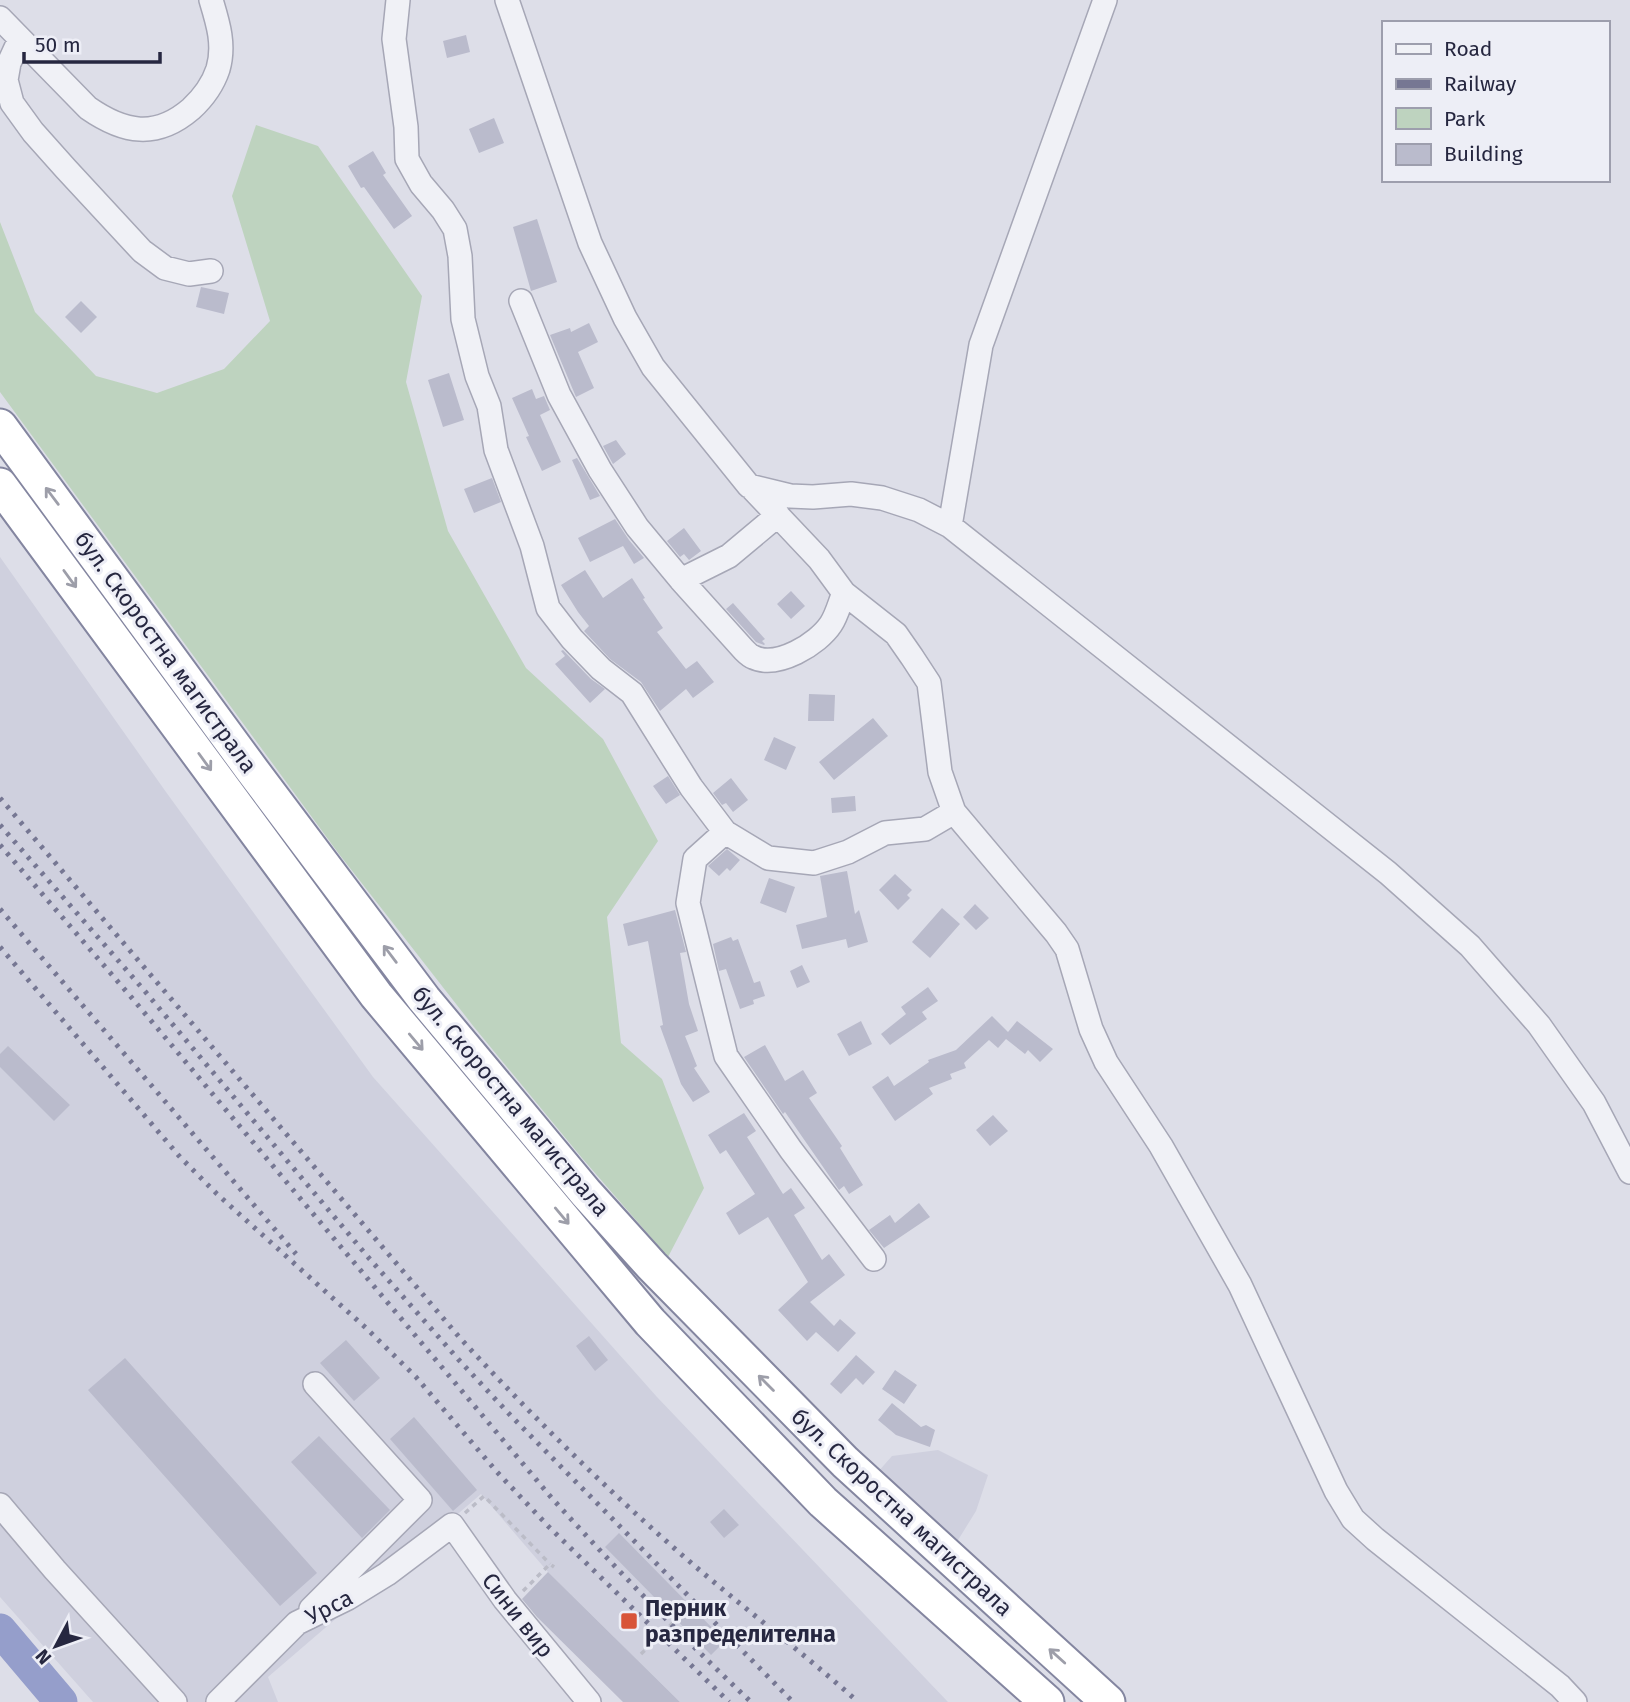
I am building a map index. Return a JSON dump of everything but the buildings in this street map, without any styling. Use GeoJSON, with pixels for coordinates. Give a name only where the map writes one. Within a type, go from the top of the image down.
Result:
{"type":"FeatureCollection","features":[{"type":"Feature","properties":{"kind":"highway","name":"бул. Скоростна магистрала"},"geometry":{"type":"LineString","coordinates":[[0,426],[424,999],[586,1193],[652,1266],[845,1462],[1108,1702]]}},
{"type":"Feature","properties":{"kind":"highway","name":"бул. Скоростна магистрала"},"geometry":{"type":"LineString","coordinates":[[0,485],[376,995],[650,1322],[823,1502],[1046,1702]]}},
{"type":"Feature","properties":{"kind":"street"},"geometry":{"type":"LineString","coordinates":[[0,18],[82,103],[105,120],[137,130],[170,124],[198,103],[208,90],[218,70],[221,39],[211,0]]}},
{"type":"Feature","properties":{"kind":"street"},"geometry":{"type":"LineString","coordinates":[[397,0],[394,39],[406,127],[407,159],[421,184],[455,229],[460,256],[463,319],[477,376],[489,406],[496,450],[531,546],[548,608],[572,639],[601,668],[632,693],[691,787],[725,832],[768,858],[814,863],[848,852],[885,833],[925,829],[954,812]]}},
{"type":"Feature","properties":{"kind":"street"},"geometry":{"type":"LineString","coordinates":[[507,0],[590,243],[625,318],[653,367],[750,486],[819,559],[844,593],[896,634],[929,683],[940,772],[954,812],[1067,949],[1091,1030],[1106,1062],[1161,1146],[1240,1285],[1336,1491],[1353,1519],[1560,1686],[1575,1702]]}},
{"type":"Feature","properties":{"kind":"street"},"geometry":{"type":"LineString","coordinates":[[950,526],[981,345],[1105,0]]}},
{"type":"Feature","properties":{"kind":"street"},"geometry":{"type":"LineString","coordinates":[[20,39],[9,63],[6,80],[12,103],[33,132],[142,251],[165,268],[188,274],[211,271]]}},
{"type":"Feature","properties":{"kind":"street"},"geometry":{"type":"LineString","coordinates":[[521,301],[559,395],[600,470],[637,527],[744,650],[754,658],[767,660],[794,655],[814,642],[831,624],[844,593]]}},
{"type":"Feature","properties":{"kind":"street"},"geometry":{"type":"LineString","coordinates":[[750,486],[790,496],[852,494],[882,498],[919,510],[950,526],[1388,873],[1469,946],[1539,1025],[1594,1103],[1630,1172]]}},
{"type":"Feature","properties":{"kind":"street"},"geometry":{"type":"LineString","coordinates":[[681,580],[729,556],[778,515]]}},
{"type":"Feature","properties":{"kind":"street"},"geometry":{"type":"LineString","coordinates":[[725,832],[695,859],[688,903],[726,1056],[791,1150],[874,1259]]}},
{"type":"Feature","properties":{"kind":"street"},"geometry":{"type":"LineString","coordinates":[[297,1623],[420,1500],[315,1384]]}},
{"type":"Feature","properties":{"kind":"street"},"geometry":{"type":"LineString","coordinates":[[0,1505],[175,1702]]}},
{"type":"Feature","properties":{"kind":"street","name":"Урса"},"geometry":{"type":"LineString","coordinates":[[218,1702],[297,1623],[348,1598],[387,1574],[459,1519]]}},
{"type":"Feature","properties":{"kind":"street","name":"Сини вир"},"geometry":{"type":"LineString","coordinates":[[459,1519],[502,1597],[589,1702]]}},
{"type":"Feature","properties":{"kind":"path"},"geometry":{"type":"LineString","coordinates":[[459,1519],[484,1496],[552,1565],[525,1588]]}},
{"type":"Feature","properties":{"kind":"path"},"geometry":{"type":"LineString","coordinates":[[641,1654],[684,1612]]}},
{"type":"Feature","properties":{"kind":"shaded area"},"geometry":{"type":"Polygon","coordinates":[[[0,557],[373,1077],[657,1397],[948,1702],[680,1702],[548,1572],[481,1494],[268,1677],[278,1702],[93,1702],[0,1597],[0,557]]]}},
{"type":"Feature","properties":{"kind":"shaded area"},"geometry":{"type":"Polygon","coordinates":[[[938,1450],[988,1475],[976,1511],[955,1545],[877,1473],[892,1456],[938,1450]]]}},
{"type":"Feature","properties":{"kind":"green space"},"geometry":{"type":"Polygon","coordinates":[[[256,125],[318,146],[422,296],[406,382],[448,531],[526,668],[603,739],[658,841],[607,917],[621,1043],[662,1079],[704,1188],[668,1257],[474,1027],[339,854],[0,392],[0,222],[35,312],[96,376],[157,393],[224,369],[270,321],[232,196],[256,125]]]}},
{"type":"Feature","properties":{"kind":"waterway"},"geometry":{"type":"LineString","coordinates":[[0,1630],[61,1702]]}},
{"type":"Feature","properties":{"kind":"railway"},"geometry":{"type":"LineString","coordinates":[[0,798],[486,1366],[564,1446],[646,1523],[858,1702]]}},
{"type":"Feature","properties":{"kind":"railway"},"geometry":{"type":"LineString","coordinates":[[0,825],[458,1359],[793,1702]]}},
{"type":"Feature","properties":{"kind":"railway"},"geometry":{"type":"LineString","coordinates":[[0,845],[550,1496],[648,1601],[751,1702]]}},
{"type":"Feature","properties":{"kind":"railway"},"geometry":{"type":"LineString","coordinates":[[0,909],[296,1254]]}},
{"type":"Feature","properties":{"kind":"railway"},"geometry":{"type":"LineString","coordinates":[[0,947],[180,1157],[416,1377],[497,1472],[549,1527],[729,1702]]}},
{"type":"Feature","properties":{"kind":"place","name":"Перник разпределителна"},"geometry":{"type":"Point","coordinates":[629,1621]}}]}
